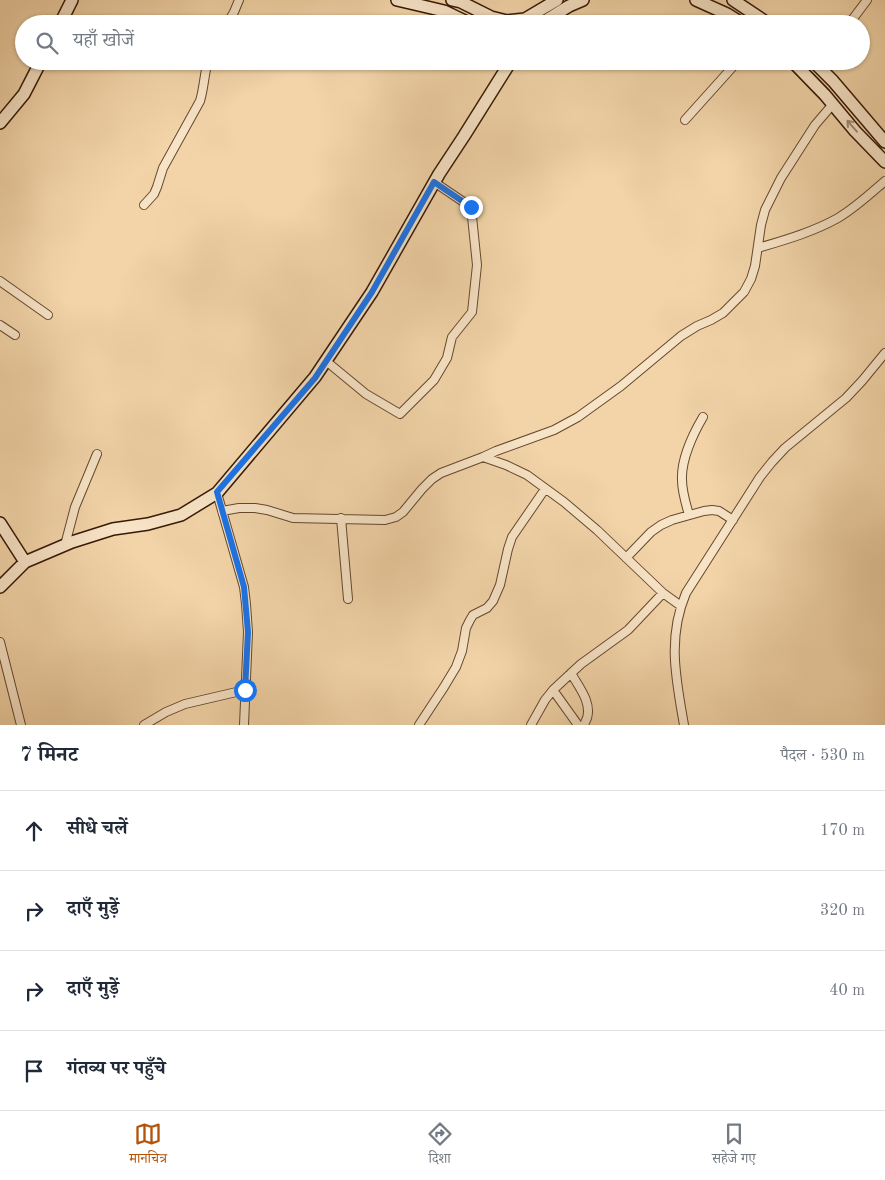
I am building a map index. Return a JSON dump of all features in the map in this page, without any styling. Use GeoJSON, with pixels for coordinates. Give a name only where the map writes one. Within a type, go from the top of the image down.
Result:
{"type":"FeatureCollection","features":[{"type":"Feature","properties":{"kind":"street"},"geometry":{"type":"LineString","coordinates":[[64,15],[72,0]]}},
{"type":"Feature","properties":{"kind":"street"},"geometry":{"type":"LineString","coordinates":[[232,15],[239,0]]}},
{"type":"Feature","properties":{"kind":"street"},"geometry":{"type":"LineString","coordinates":[[397,0],[444,11],[453,15]]}},
{"type":"Feature","properties":{"kind":"street"},"geometry":{"type":"LineString","coordinates":[[452,0],[461,2],[487,15]]}},
{"type":"Feature","properties":{"kind":"street"},"geometry":{"type":"LineString","coordinates":[[535,15],[557,0]]}},
{"type":"Feature","properties":{"kind":"street"},"geometry":{"type":"LineString","coordinates":[[554,15],[583,0]]}},
{"type":"Feature","properties":{"kind":"street"},"geometry":{"type":"LineString","coordinates":[[696,0],[729,15]]}},
{"type":"Feature","properties":{"kind":"street"},"geometry":{"type":"LineString","coordinates":[[733,0],[756,15]]}},
{"type":"Feature","properties":{"kind":"street"},"geometry":{"type":"LineString","coordinates":[[856,15],[867,0]]}},
{"type":"Feature","properties":{"kind":"street"},"geometry":{"type":"LineString","coordinates":[[0,123],[24,94],[36,70]]}},
{"type":"Feature","properties":{"kind":"street"},"geometry":{"type":"LineString","coordinates":[[144,205],[154,194],[163,168],[200,101],[205,70]]}},
{"type":"Feature","properties":{"kind":"street"},"geometry":{"type":"LineString","coordinates":[[0,587],[25,562],[65,545],[113,529],[148,524],[181,515],[217,492],[315,378],[372,292],[434,182],[505,70]]}},
{"type":"Feature","properties":{"kind":"street"},"geometry":{"type":"LineString","coordinates":[[685,120],[730,70]]}},
{"type":"Feature","properties":{"kind":"street"},"geometry":{"type":"LineString","coordinates":[[802,70],[885,162]]}},
{"type":"Feature","properties":{"kind":"street"},"geometry":{"type":"LineString","coordinates":[[823,70],[885,142]]}},
{"type":"Feature","properties":{"kind":"street"},"geometry":{"type":"LineString","coordinates":[[222,511],[255,508],[293,518],[385,520],[396,517],[403,512],[422,489],[441,473],[554,430],[578,417],[621,386],[681,336],[723,313],[744,292],[751,280],[765,210],[781,178],[815,125],[833,104]]}},
{"type":"Feature","properties":{"kind":"street"},"geometry":{"type":"LineString","coordinates":[[326,361],[366,394],[400,414],[434,380],[447,358],[452,337],[472,312],[478,265],[471,207],[434,182]]}},
{"type":"Feature","properties":{"kind":"street"},"geometry":{"type":"LineString","coordinates":[[758,248],[820,227],[857,205],[885,182]]}},
{"type":"Feature","properties":{"kind":"street"},"geometry":{"type":"LineString","coordinates":[[0,281],[48,315]]}},
{"type":"Feature","properties":{"kind":"street"},"geometry":{"type":"LineString","coordinates":[[0,325],[15,335]]}},
{"type":"Feature","properties":{"kind":"street"},"geometry":{"type":"LineString","coordinates":[[684,725],[675,671],[674,644],[680,606],[686,593],[760,477],[772,462],[792,442],[846,398],[885,353]]}},
{"type":"Feature","properties":{"kind":"street"},"geometry":{"type":"LineString","coordinates":[[689,515],[684,499],[683,468],[696,428],[703,417]]}},
{"type":"Feature","properties":{"kind":"street"},"geometry":{"type":"LineString","coordinates":[[65,545],[74,507],[97,454]]}},
{"type":"Feature","properties":{"kind":"street"},"geometry":{"type":"LineString","coordinates":[[483,457],[527,475],[597,530],[663,593],[680,606]]}},
{"type":"Feature","properties":{"kind":"street"},"geometry":{"type":"LineString","coordinates":[[419,725],[456,667],[462,650],[466,628],[470,620],[474,615],[487,608],[500,585],[512,537],[545,489]]}},
{"type":"Feature","properties":{"kind":"street"},"geometry":{"type":"LineString","coordinates":[[217,492],[244,587],[246,604],[248,632],[244,725]]}},
{"type":"Feature","properties":{"kind":"street"},"geometry":{"type":"LineString","coordinates":[[626,558],[651,532],[672,520],[712,510],[719,511],[733,520]]}},
{"type":"Feature","properties":{"kind":"street"},"geometry":{"type":"LineString","coordinates":[[341,518],[348,599]]}},
{"type":"Feature","properties":{"kind":"street"},"geometry":{"type":"LineString","coordinates":[[0,523],[25,562]]}},
{"type":"Feature","properties":{"kind":"street"},"geometry":{"type":"LineString","coordinates":[[531,725],[553,690],[595,653],[628,630],[663,593]]}},
{"type":"Feature","properties":{"kind":"street"},"geometry":{"type":"LineString","coordinates":[[0,642],[21,725]]}},
{"type":"Feature","properties":{"kind":"street"},"geometry":{"type":"LineString","coordinates":[[571,673],[587,704],[588,717],[584,725]]}},
{"type":"Feature","properties":{"kind":"street"},"geometry":{"type":"LineString","coordinates":[[144,725],[166,712],[185,704],[245,690]]}},
{"type":"Feature","properties":{"kind":"street"},"geometry":{"type":"LineString","coordinates":[[553,690],[578,725]]}},
{"type":"Feature","properties":{"kind":"route"},"geometry":{"type":"LineString","coordinates":[[245,690],[248,632],[244,587],[217,492],[315,378],[372,292],[434,182],[471,207]]}}]}
